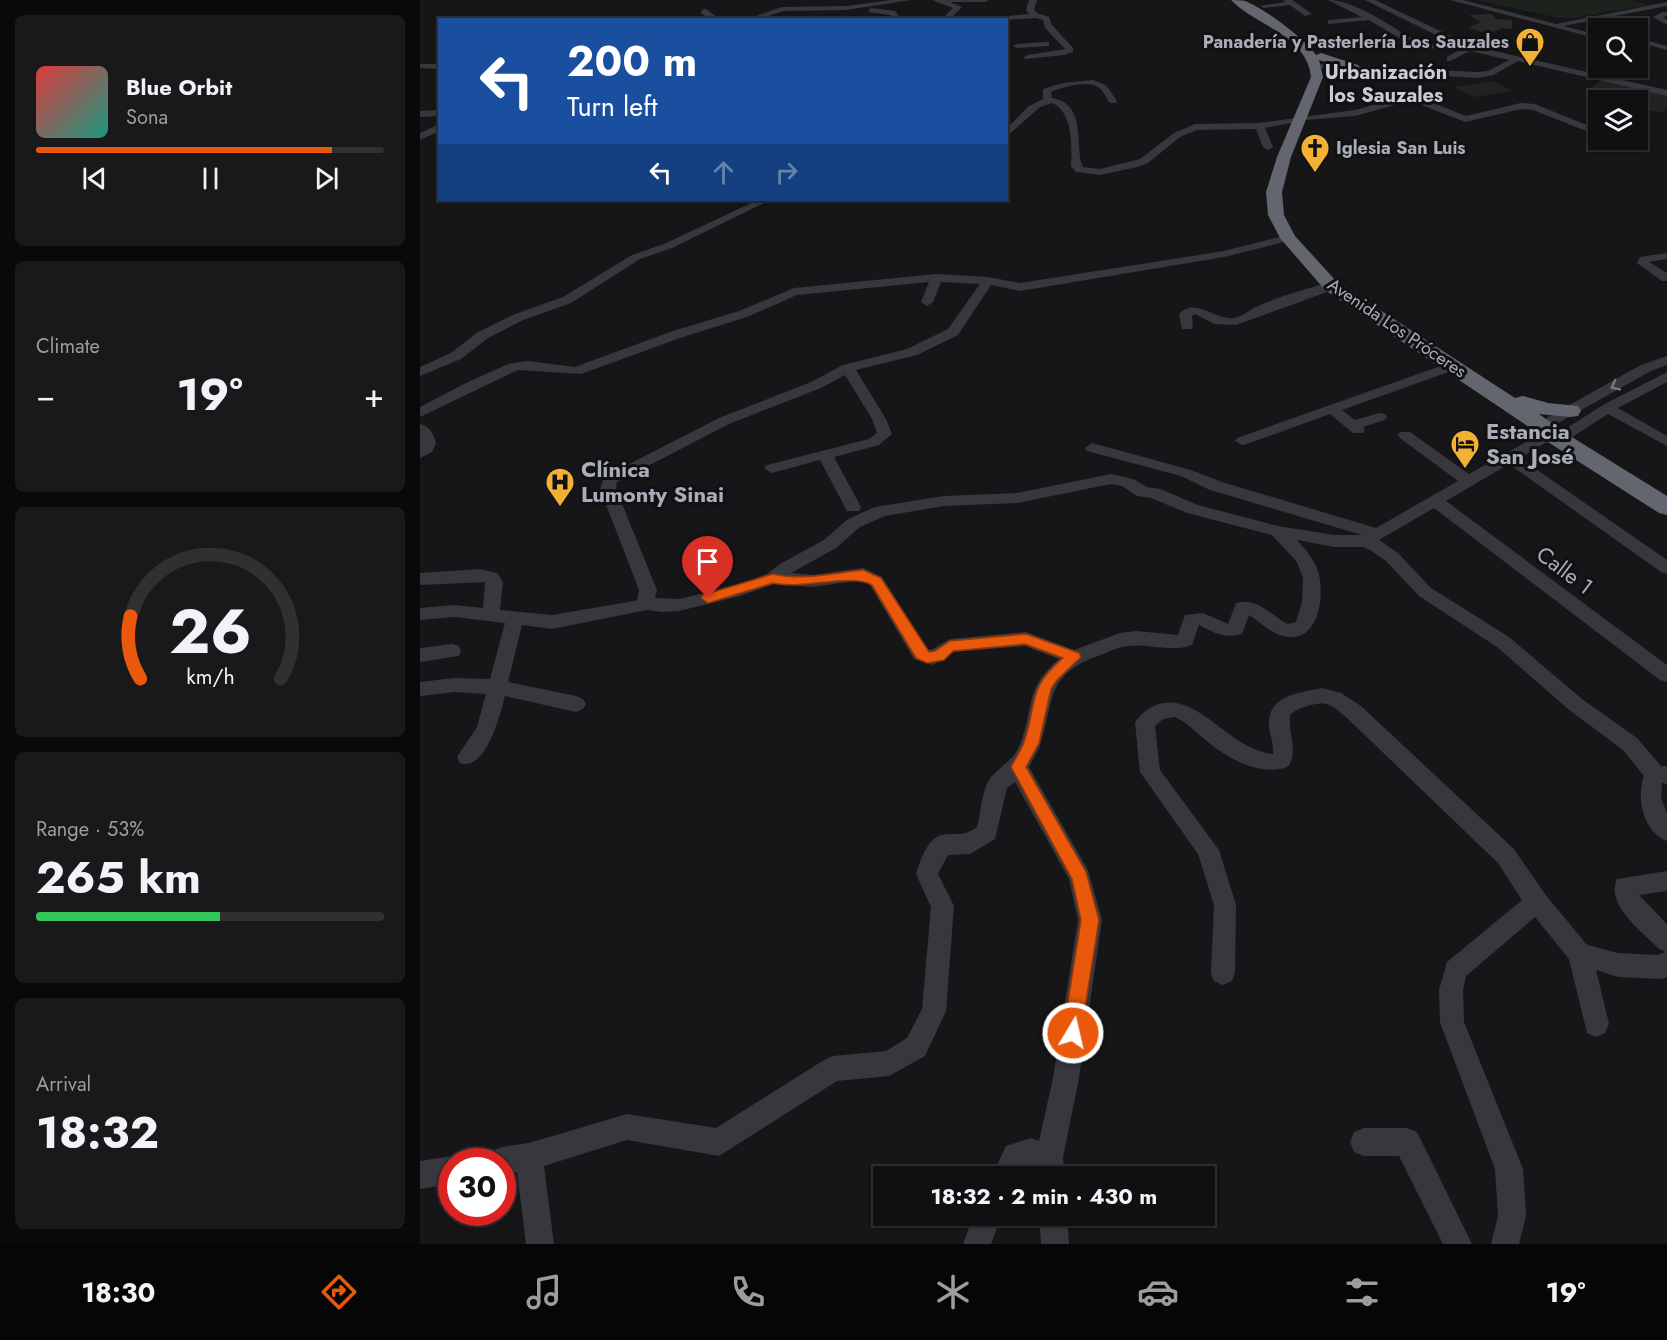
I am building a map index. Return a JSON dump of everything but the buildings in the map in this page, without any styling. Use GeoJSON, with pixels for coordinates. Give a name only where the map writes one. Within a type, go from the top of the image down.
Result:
{"type":"FeatureCollection","features":[{"type":"Feature","properties":{"kind":"highway"},"geometry":{"type":"LineString","coordinates":[[1236,0],[1299,42],[1322,66],[1337,69],[1354,68]]}},
{"type":"Feature","properties":{"kind":"highway"},"geometry":{"type":"LineString","coordinates":[[1243,0],[1313,47],[1322,66]]}},
{"type":"Feature","properties":{"kind":"highway","name":"Avenida Los Próceres"},"geometry":{"type":"LineString","coordinates":[[1322,66],[1282,188],[1284,213],[1295,238],[1342,284],[1524,402],[1546,409],[1556,428],[1667,507]]}},
{"type":"Feature","properties":{"kind":"highway","name":"Avenida Los Próceres"},"geometry":{"type":"LineString","coordinates":[[1304,118],[1284,157],[1274,192],[1276,215],[1288,238],[1331,286],[1452,366],[1667,494]]}},
{"type":"Feature","properties":{"kind":"street"},"geometry":{"type":"LineString","coordinates":[[846,8],[907,0]]}},
{"type":"Feature","properties":{"kind":"street"},"geometry":{"type":"LineString","coordinates":[[936,0],[958,7],[946,18]]}},
{"type":"Feature","properties":{"kind":"street"},"geometry":{"type":"LineString","coordinates":[[947,0],[985,0]]}},
{"type":"Feature","properties":{"kind":"street"},"geometry":{"type":"LineString","coordinates":[[1034,0],[1030,10],[1035,16]]}},
{"type":"Feature","properties":{"kind":"street"},"geometry":{"type":"LineString","coordinates":[[1332,0],[1421,46],[1457,43]]}},
{"type":"Feature","properties":{"kind":"street"},"geometry":{"type":"LineString","coordinates":[[1369,0],[1469,48],[1667,93]]}},
{"type":"Feature","properties":{"kind":"street"},"geometry":{"type":"LineString","coordinates":[[1454,0],[1588,31]]}},
{"type":"Feature","properties":{"kind":"street"},"geometry":{"type":"LineString","coordinates":[[1464,0],[1486,8],[1575,22],[1588,28]]}},
{"type":"Feature","properties":{"kind":"street"},"geometry":{"type":"LineString","coordinates":[[1473,0],[1547,18],[1575,22],[1666,8]]}},
{"type":"Feature","properties":{"kind":"street"},"geometry":{"type":"LineString","coordinates":[[1264,6],[1289,1],[1308,14]]}},
{"type":"Feature","properties":{"kind":"street"},"geometry":{"type":"LineString","coordinates":[[753,18],[782,9],[846,8],[888,12],[896,18]]}},
{"type":"Feature","properties":{"kind":"street"},"geometry":{"type":"LineString","coordinates":[[1666,8],[1657,17],[1667,23]]}},
{"type":"Feature","properties":{"kind":"street"},"geometry":{"type":"LineString","coordinates":[[1361,14],[1390,10]]}},
{"type":"Feature","properties":{"kind":"street"},"geometry":{"type":"LineString","coordinates":[[703,11],[715,18]]}},
{"type":"Feature","properties":{"kind":"street"},"geometry":{"type":"LineString","coordinates":[[1007,18],[1035,16],[1046,19],[1044,26],[1070,51],[1028,57]]}},
{"type":"Feature","properties":{"kind":"street"},"geometry":{"type":"LineString","coordinates":[[1331,22],[1370,18]]}},
{"type":"Feature","properties":{"kind":"street"},"geometry":{"type":"LineString","coordinates":[[1547,18],[1575,22],[1588,28]]}},
{"type":"Feature","properties":{"kind":"street"},"geometry":{"type":"LineString","coordinates":[[1648,42],[1667,47]]}},
{"type":"Feature","properties":{"kind":"street"},"geometry":{"type":"LineString","coordinates":[[1017,46],[1063,43]]}},
{"type":"Feature","properties":{"kind":"street"},"geometry":{"type":"LineString","coordinates":[[1648,43],[1667,47]]}},
{"type":"Feature","properties":{"kind":"street"},"geometry":{"type":"LineString","coordinates":[[1450,59],[1469,48]]}},
{"type":"Feature","properties":{"kind":"street"},"geometry":{"type":"LineString","coordinates":[[1354,68],[1484,74],[1516,59]]}},
{"type":"Feature","properties":{"kind":"street"},"geometry":{"type":"LineString","coordinates":[[420,66],[438,67]]}},
{"type":"Feature","properties":{"kind":"street"},"geometry":{"type":"LineString","coordinates":[[1048,101],[1046,91],[1049,88],[1093,83],[1104,87],[1113,101]]}},
{"type":"Feature","properties":{"kind":"street"},"geometry":{"type":"LineString","coordinates":[[1008,132],[1039,104],[1048,101],[1058,103],[1075,126],[1078,148],[1076,166],[1080,170],[1100,172],[1144,161],[1177,135],[1195,127],[1259,126],[1304,118],[1349,115],[1406,99],[1415,99],[1465,119],[1521,106],[1534,106],[1588,128]]}},
{"type":"Feature","properties":{"kind":"street"},"geometry":{"type":"LineString","coordinates":[[420,108],[438,108]]}},
{"type":"Feature","properties":{"kind":"street"},"geometry":{"type":"LineString","coordinates":[[420,114],[438,113]]}},
{"type":"Feature","properties":{"kind":"street"},"geometry":{"type":"LineString","coordinates":[[1008,126],[1019,117],[1029,113]]}},
{"type":"Feature","properties":{"kind":"street"},"geometry":{"type":"LineString","coordinates":[[1259,126],[1268,147]]}},
{"type":"Feature","properties":{"kind":"street"},"geometry":{"type":"LineString","coordinates":[[1138,148],[1144,161]]}},
{"type":"Feature","properties":{"kind":"street"},"geometry":{"type":"LineString","coordinates":[[420,372],[456,356],[483,335],[519,317],[567,300],[636,257],[668,246],[763,201]]}},
{"type":"Feature","properties":{"kind":"street"},"geometry":{"type":"LineString","coordinates":[[420,413],[519,365],[544,364],[562,371],[576,371],[675,335],[743,314],[794,292],[936,278],[988,281],[1020,287],[1224,254],[1288,238]]}},
{"type":"Feature","properties":{"kind":"street"},"geometry":{"type":"LineString","coordinates":[[644,266],[652,250]]}},
{"type":"Feature","properties":{"kind":"street"},"geometry":{"type":"LineString","coordinates":[[1666,278],[1643,264],[1644,259],[1667,256]]}},
{"type":"Feature","properties":{"kind":"street"},"geometry":{"type":"LineString","coordinates":[[927,302],[936,278]]}},
{"type":"Feature","properties":{"kind":"street"},"geometry":{"type":"LineString","coordinates":[[645,603],[648,590],[608,489],[609,480],[724,421],[816,386],[848,368],[912,352],[953,332],[988,281]]}},
{"type":"Feature","properties":{"kind":"street"},"geometry":{"type":"LineString","coordinates":[[1187,326],[1185,314],[1190,310],[1260,310],[1331,286]]}},
{"type":"Feature","properties":{"kind":"street"},"geometry":{"type":"LineString","coordinates":[[659,328],[675,335]]}},
{"type":"Feature","properties":{"kind":"street"},"geometry":{"type":"LineString","coordinates":[[420,614],[454,611],[515,619],[562,621],[638,607],[645,603],[662,606],[679,605],[740,590],[773,578],[786,568],[830,544],[854,523],[881,511],[944,501],[1017,498],[1111,479],[1127,482],[1143,492],[1154,493],[1192,510],[1278,531],[1334,541],[1371,537],[1510,458],[1646,368],[1667,360]]}},
{"type":"Feature","properties":{"kind":"street"},"geometry":{"type":"LineString","coordinates":[[1242,441],[1452,366]]}},
{"type":"Feature","properties":{"kind":"street"},"geometry":{"type":"LineString","coordinates":[[772,468],[874,442],[885,434],[879,419],[848,368]]}},
{"type":"Feature","properties":{"kind":"street"},"geometry":{"type":"LineString","coordinates":[[1646,368],[1666,378]]}},
{"type":"Feature","properties":{"kind":"street"},"geometry":{"type":"LineString","coordinates":[[1556,428],[1608,408],[1666,378]]}},
{"type":"Feature","properties":{"kind":"street"},"geometry":{"type":"LineString","coordinates":[[1608,408],[1667,442]]}},
{"type":"Feature","properties":{"kind":"street"},"geometry":{"type":"LineString","coordinates":[[1332,409],[1356,428],[1380,417]]}},
{"type":"Feature","properties":{"kind":"street"},"geometry":{"type":"LineString","coordinates":[[420,429],[429,443],[428,448],[420,453]]}},
{"type":"Feature","properties":{"kind":"street"},"geometry":{"type":"LineString","coordinates":[[1405,435],[1470,482]]}},
{"type":"Feature","properties":{"kind":"street"},"geometry":{"type":"LineString","coordinates":[[1092,448],[1186,473],[1216,486],[1371,537],[1425,592],[1503,642],[1575,705],[1630,744],[1661,774],[1649,788],[1650,806],[1667,831]]}},
{"type":"Feature","properties":{"kind":"street"},"geometry":{"type":"LineString","coordinates":[[825,454],[853,507]]}},
{"type":"Feature","properties":{"kind":"street"},"geometry":{"type":"LineString","coordinates":[[1510,458],[1667,568]]}},
{"type":"Feature","properties":{"kind":"street","name":"Calle 1"},"geometry":{"type":"LineString","coordinates":[[1436,501],[1667,675]]}},
{"type":"Feature","properties":{"kind":"street"},"geometry":{"type":"LineString","coordinates":[[540,1244],[516,1159],[627,1127],[719,1142],[833,1069],[889,1063],[916,1047],[934,1011],[943,906],[927,874],[932,860],[942,845],[970,844],[987,832],[998,784],[1018,767],[1031,743],[1044,688],[1052,676],[1074,657],[1120,640],[1136,638],[1181,642],[1186,640],[1191,620],[1195,618],[1205,619],[1222,630],[1232,631],[1236,629],[1241,610],[1248,607],[1280,628],[1299,629],[1303,626],[1310,605],[1313,581],[1305,560],[1278,531]]}},
{"type":"Feature","properties":{"kind":"street"},"geometry":{"type":"LineString","coordinates":[[773,578],[802,581],[856,574],[870,576],[876,581],[921,654],[931,658],[939,657],[950,646],[1026,639],[1074,657]]}},
{"type":"Feature","properties":{"kind":"street"},"geometry":{"type":"LineString","coordinates":[[420,579],[480,575],[490,577],[494,582],[491,616]]}},
{"type":"Feature","properties":{"kind":"street"},"geometry":{"type":"LineString","coordinates":[[467,757],[483,736],[515,619]]}},
{"type":"Feature","properties":{"kind":"street"},"geometry":{"type":"LineString","coordinates":[[420,655],[452,651]]}},
{"type":"Feature","properties":{"kind":"street"},"geometry":{"type":"LineString","coordinates":[[420,689],[454,685],[498,687],[576,704]]}},
{"type":"Feature","properties":{"kind":"street"},"geometry":{"type":"LineString","coordinates":[[1222,973],[1226,905],[1208,850],[1150,772],[1145,723],[1151,717],[1169,709],[1181,710],[1195,718],[1222,742],[1245,755],[1269,763],[1277,763],[1282,760],[1284,746],[1279,726],[1280,712],[1289,703],[1308,697],[1322,696],[1334,698],[1354,712],[1506,856],[1537,902],[1580,954],[1596,1024]]}},
{"type":"Feature","properties":{"kind":"street"},"geometry":{"type":"LineString","coordinates":[[1011,1166],[1016,1156],[1031,1152],[1049,1166],[1066,1077],[1090,920],[1080,877],[1018,767]]}},
{"type":"Feature","properties":{"kind":"street"},"geometry":{"type":"LineString","coordinates":[[1667,881],[1625,886],[1628,898],[1667,940]]}},
{"type":"Feature","properties":{"kind":"street"},"geometry":{"type":"LineString","coordinates":[[1505,1244],[1512,1216],[1509,1169],[1452,1022],[1451,990],[1456,970],[1537,902]]}},
{"type":"Feature","properties":{"kind":"street"},"geometry":{"type":"LineString","coordinates":[[1580,954],[1618,965],[1662,967],[1667,963]]}},
{"type":"Feature","properties":{"kind":"street"},"geometry":{"type":"LineString","coordinates":[[1364,1142],[1407,1142],[1458,1244]]}},
{"type":"Feature","properties":{"kind":"street"},"geometry":{"type":"LineString","coordinates":[[420,1175],[438,1172]]}},
{"type":"Feature","properties":{"kind":"street"},"geometry":{"type":"LineString","coordinates":[[977,1244],[984,1226]]}},
{"type":"Feature","properties":{"kind":"street"},"geometry":{"type":"LineString","coordinates":[[1054,1226],[1055,1244]]}},
{"type":"Feature","properties":{"kind":"shaded area"},"geometry":{"type":"Polygon","coordinates":[[[1478,0],[1630,0],[1648,5],[1572,18],[1559,18],[1478,0]]]}},
{"type":"Feature","properties":{"kind":"shaded area"},"geometry":{"type":"Polygon","coordinates":[[[1601,80],[1645,90],[1590,90],[1601,80]]]}},
{"type":"Feature","properties":{"kind":"shaded area"},"geometry":{"type":"Polygon","coordinates":[[[1493,81],[1513,91],[1475,97],[1453,87],[1493,81]]]}},
{"type":"Feature","properties":{"kind":"shaded area"},"geometry":{"type":"Polygon","coordinates":[[[1648,91],[1667,95],[1667,108],[1663,113],[1648,110],[1648,91]]]}},
{"type":"Feature","properties":{"kind":"place","name":"Panadería y Pasterlería Los Sauzales"},"geometry":{"type":"Point","coordinates":[1530,68]}},
{"type":"Feature","properties":{"kind":"place","name":"Iglesia San Luis"},"geometry":{"type":"Point","coordinates":[1315,174]}},
{"type":"Feature","properties":{"kind":"place","name":"Estancia San José"},"geometry":{"type":"Point","coordinates":[1465,470]}},
{"type":"Feature","properties":{"kind":"place","name":"Clínica Lumonty Sinai"},"geometry":{"type":"Point","coordinates":[560,508]}},
{"type":"Feature","properties":{"kind":"district","name":"Urbanización los Sauzales"},"geometry":{"type":"Point","coordinates":[1386,84]}},
{"type":"Feature","properties":{"kind":"route"},"geometry":{"type":"LineString","coordinates":[[708,598],[773,578],[783,581],[813,581],[863,574],[876,581],[921,654],[927,657],[939,657],[950,646],[1026,639],[1074,657],[1052,676],[1044,688],[1031,743],[1018,767],[1080,877],[1090,920],[1073,1033]]}}]}
